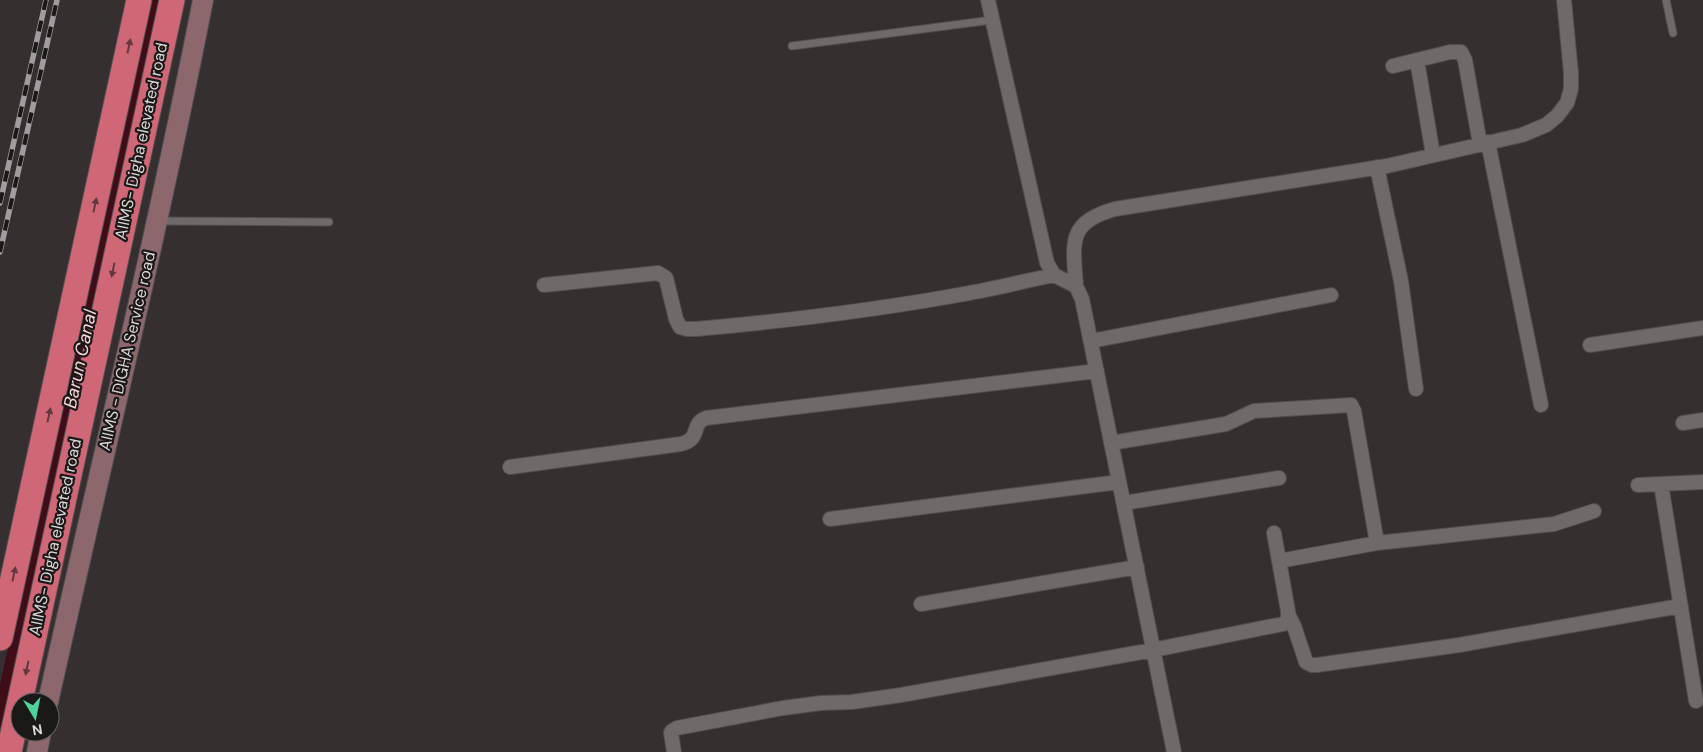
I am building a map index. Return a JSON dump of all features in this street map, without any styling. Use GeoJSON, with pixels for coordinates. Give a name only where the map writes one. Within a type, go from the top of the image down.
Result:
{"type":"FeatureCollection","features":[{"type":"Feature","properties":{"kind":"highway","name":"AIIMS- Digha elevated road"},"geometry":{"type":"LineString","coordinates":[[0,638],[139,0]]}},
{"type":"Feature","properties":{"kind":"highway","name":"AIIMS- Digha elevated road"},"geometry":{"type":"LineString","coordinates":[[9,752],[172,0]]}},
{"type":"Feature","properties":{"kind":"main road","name":"AIIMS - DIGHA Service road"},"geometry":{"type":"LineString","coordinates":[[50,692],[189,72],[203,0]]}},
{"type":"Feature","properties":{"kind":"street"},"geometry":{"type":"LineString","coordinates":[[988,0],[1047,263],[1054,275],[1076,286]]}},
{"type":"Feature","properties":{"kind":"street"},"geometry":{"type":"LineString","coordinates":[[1174,752],[1091,341],[1082,299],[1076,286],[1074,256],[1077,234],[1088,220],[1100,213],[1377,167],[1522,134],[1546,125],[1557,116],[1567,103],[1571,89],[1564,0]]}},
{"type":"Feature","properties":{"kind":"street"},"geometry":{"type":"LineString","coordinates":[[1393,66],[1456,51],[1463,55],[1541,405]]}},
{"type":"Feature","properties":{"kind":"street"},"geometry":{"type":"LineString","coordinates":[[1417,60],[1433,155]]}},
{"type":"Feature","properties":{"kind":"street"},"geometry":{"type":"LineString","coordinates":[[1377,167],[1400,281],[1416,389]]}},
{"type":"Feature","properties":{"kind":"street"},"geometry":{"type":"LineString","coordinates":[[544,285],[658,273],[666,278],[676,319],[680,327],[696,329],[773,322],[907,304],[966,294],[1054,275]]}},
{"type":"Feature","properties":{"kind":"street"},"geometry":{"type":"LineString","coordinates":[[1091,341],[1331,295]]}},
{"type":"Feature","properties":{"kind":"street"},"geometry":{"type":"LineString","coordinates":[[1590,345],[1703,328]]}},
{"type":"Feature","properties":{"kind":"street"},"geometry":{"type":"LineString","coordinates":[[510,467],[687,443],[693,439],[698,423],[706,418],[1097,370]]}},
{"type":"Feature","properties":{"kind":"street"},"geometry":{"type":"LineString","coordinates":[[1112,443],[1226,424],[1254,412],[1348,404],[1352,406],[1354,411],[1377,543]]}},
{"type":"Feature","properties":{"kind":"street"},"geometry":{"type":"LineString","coordinates":[[1683,423],[1703,420]]}},
{"type":"Feature","properties":{"kind":"street"},"geometry":{"type":"LineString","coordinates":[[1124,503],[1280,478]]}},
{"type":"Feature","properties":{"kind":"street"},"geometry":{"type":"LineString","coordinates":[[830,519],[1120,482]]}},
{"type":"Feature","properties":{"kind":"street"},"geometry":{"type":"LineString","coordinates":[[1638,485],[1703,482]]}},
{"type":"Feature","properties":{"kind":"street"},"geometry":{"type":"LineString","coordinates":[[1661,484],[1696,701]]}},
{"type":"Feature","properties":{"kind":"street"},"geometry":{"type":"LineString","coordinates":[[1279,561],[1377,543],[1554,524],[1594,511]]}},
{"type":"Feature","properties":{"kind":"street"},"geometry":{"type":"LineString","coordinates":[[1274,533],[1288,616],[1294,626],[1306,662],[1312,665],[1459,645],[1680,606]]}},
{"type":"Feature","properties":{"kind":"street"},"geometry":{"type":"LineString","coordinates":[[921,604],[1137,567]]}},
{"type":"Feature","properties":{"kind":"street"},"geometry":{"type":"LineString","coordinates":[[674,752],[671,733],[677,728],[783,708],[821,703],[852,702],[901,695],[1154,650],[1278,626],[1286,623],[1288,616]]}},
{"type":"Feature","properties":{"kind":"lane"},"geometry":{"type":"LineString","coordinates":[[1666,0],[1673,33]]}},
{"type":"Feature","properties":{"kind":"lane"},"geometry":{"type":"LineString","coordinates":[[792,46],[992,20]]}},
{"type":"Feature","properties":{"kind":"lane"},"geometry":{"type":"LineString","coordinates":[[156,221],[329,222]]}},
{"type":"Feature","properties":{"kind":"waterway","name":"Barun Canal"},"geometry":{"type":"LineString","coordinates":[[0,719],[159,0]]}},
{"type":"Feature","properties":{"kind":"railway"},"geometry":{"type":"LineString","coordinates":[[0,203],[46,0]]}},
{"type":"Feature","properties":{"kind":"railway"},"geometry":{"type":"LineString","coordinates":[[0,252],[57,0]]}}]}
